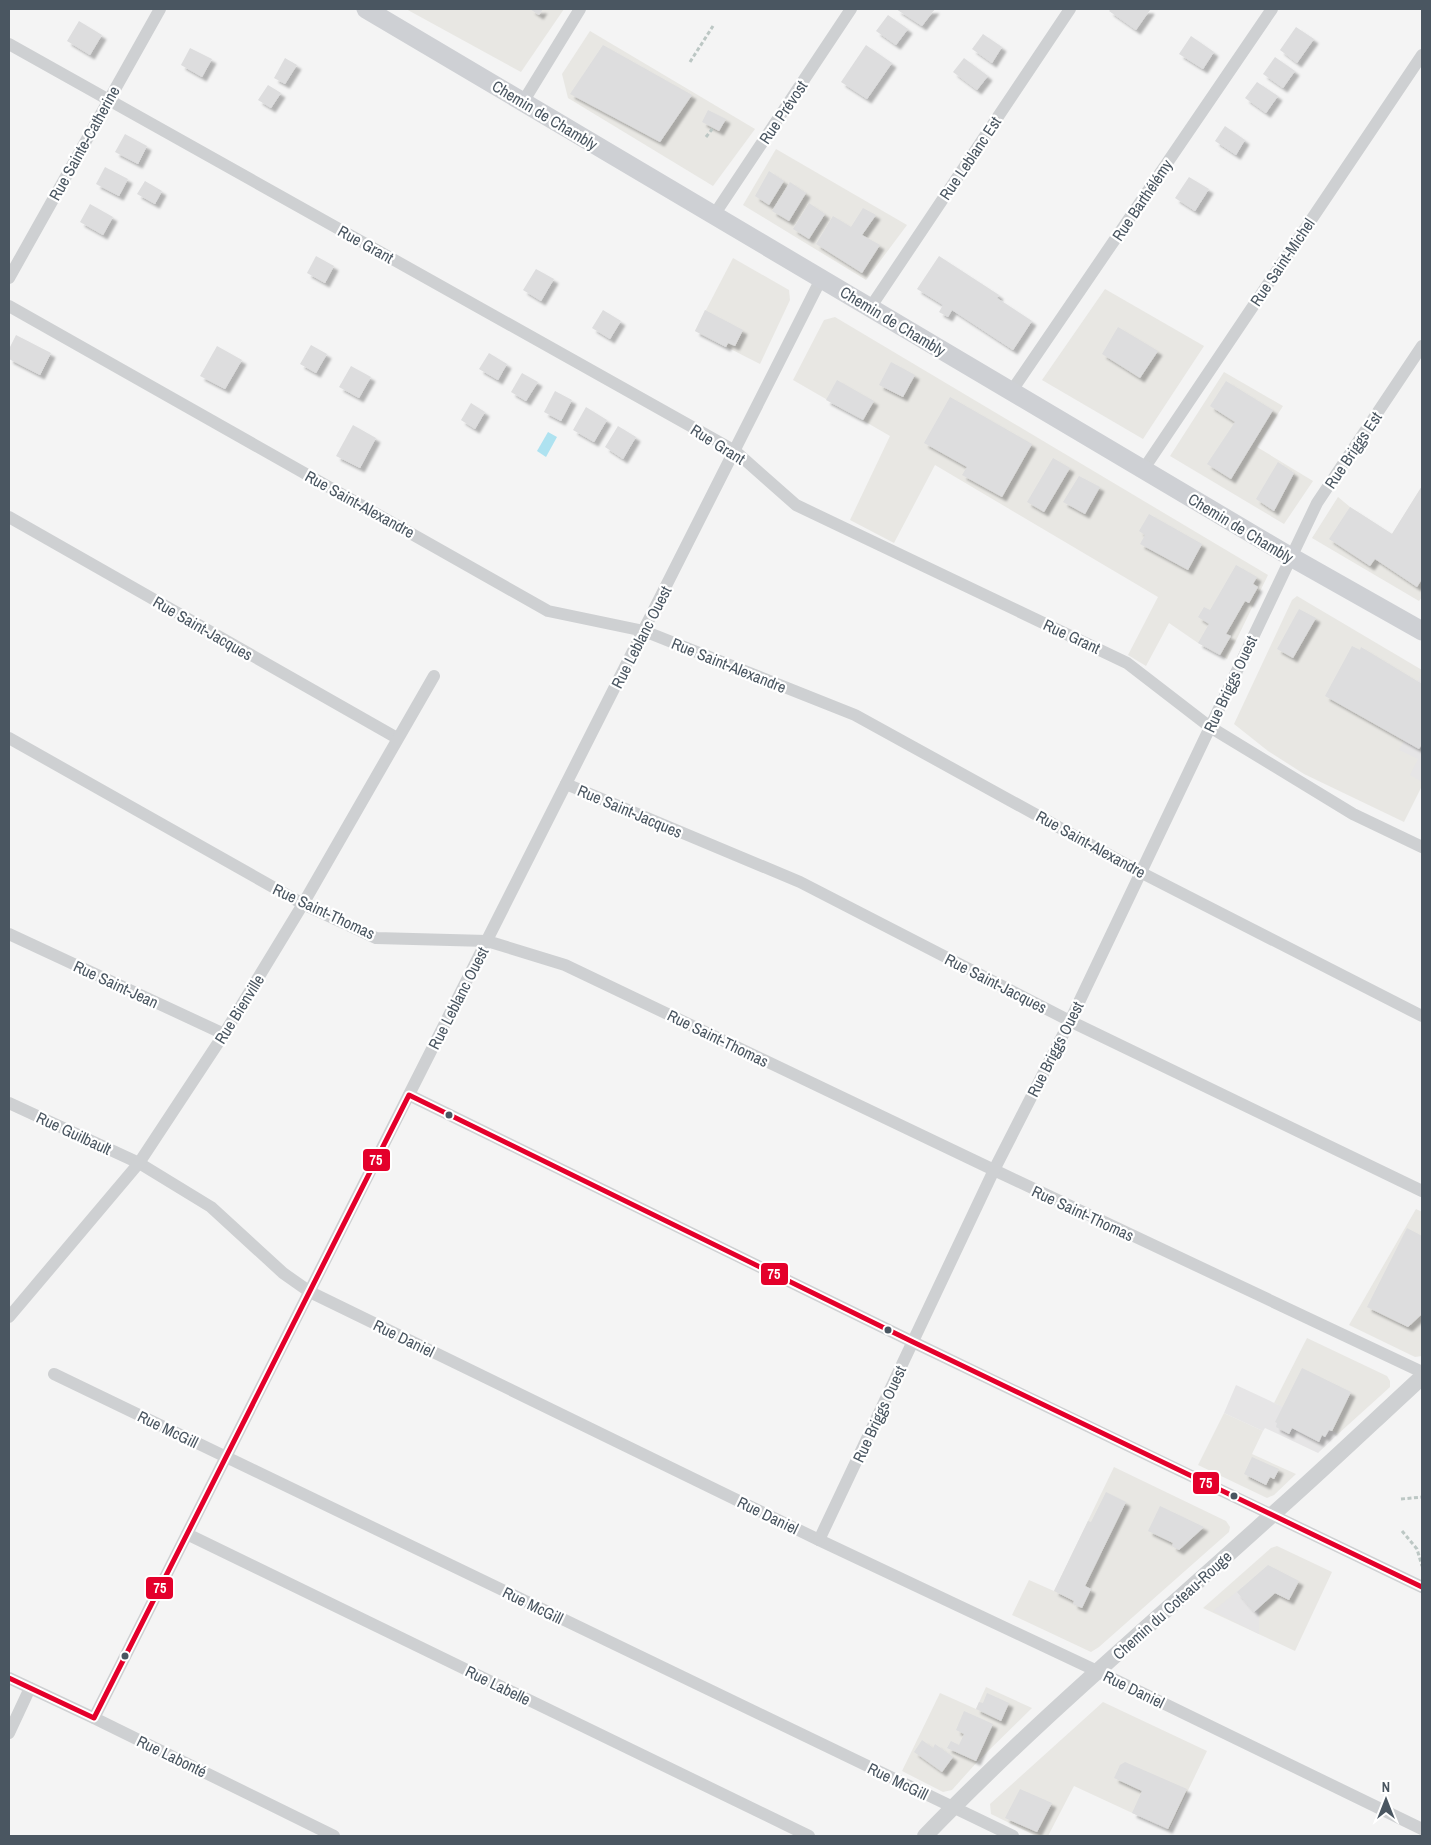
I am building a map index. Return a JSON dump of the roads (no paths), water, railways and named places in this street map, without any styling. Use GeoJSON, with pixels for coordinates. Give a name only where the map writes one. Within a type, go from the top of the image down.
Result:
{"type":"FeatureCollection","features":[{"type":"Feature","properties":{"kind":"main road","name":"Chemin de Chambly"},"geometry":{"type":"LineString","coordinates":[[366,9],[1291,557],[1422,629]]}},
{"type":"Feature","properties":{"kind":"street","name":"Rue Sainte-Catherine"},"geometry":{"type":"LineString","coordinates":[[9,278],[160,9]]}},
{"type":"Feature","properties":{"kind":"street"},"geometry":{"type":"LineString","coordinates":[[523,102],[580,9]]}},
{"type":"Feature","properties":{"kind":"street","name":"Rue Prévost"},"geometry":{"type":"LineString","coordinates":[[714,215],[852,9]]}},
{"type":"Feature","properties":{"kind":"street","name":"Rue Leblanc Est"},"geometry":{"type":"LineString","coordinates":[[870,308],[1070,9]]}},
{"type":"Feature","properties":{"kind":"street","name":"Rue Barthélémy"},"geometry":{"type":"LineString","coordinates":[[1011,392],[1272,9]]}},
{"type":"Feature","properties":{"kind":"street","name":"Rue Grant"},"geometry":{"type":"LineString","coordinates":[[9,44],[735,451],[796,505],[1127,662],[1210,727],[1353,814],[1422,847]]}},
{"type":"Feature","properties":{"kind":"street","name":"Rue Saint-Michel"},"geometry":{"type":"LineString","coordinates":[[1143,470],[1422,55]]}},
{"type":"Feature","properties":{"kind":"street","name":"Rue Leblanc Ouest"},"geometry":{"type":"LineString","coordinates":[[94,1718],[821,279]]}},
{"type":"Feature","properties":{"kind":"street","name":"Rue Saint-Alexandre"},"geometry":{"type":"LineString","coordinates":[[9,306],[548,611],[644,631],[855,715],[1140,872],[1422,1016]]}},
{"type":"Feature","properties":{"kind":"street","name":"Rue Briggs Est"},"geometry":{"type":"LineString","coordinates":[[1291,557],[1317,503],[1422,346]]}},
{"type":"Feature","properties":{"kind":"street","name":"Rue Saint-Jacques"},"geometry":{"type":"LineString","coordinates":[[9,517],[397,738]]}},
{"type":"Feature","properties":{"kind":"street","name":"Rue Briggs Ouest"},"geometry":{"type":"LineString","coordinates":[[819,1540],[994,1170],[1070,1021],[1291,557]]}},
{"type":"Feature","properties":{"kind":"street","name":"Rue Bienville"},"geometry":{"type":"LineString","coordinates":[[9,1317],[139,1163],[224,1034],[303,904],[434,676]]}},
{"type":"Feature","properties":{"kind":"street","name":"Rue Saint-Thomas"},"geometry":{"type":"LineString","coordinates":[[9,738],[303,904],[376,938],[487,941],[565,965],[1422,1372]]}},
{"type":"Feature","properties":{"kind":"street","name":"Rue Saint-Jacques"},"geometry":{"type":"LineString","coordinates":[[566,784],[800,882],[1070,1021],[1422,1191]]}},
{"type":"Feature","properties":{"kind":"street","name":"Rue Saint-Jean"},"geometry":{"type":"LineString","coordinates":[[9,934],[224,1034]]}},
{"type":"Feature","properties":{"kind":"street"},"geometry":{"type":"LineString","coordinates":[[409,1095],[913,1342],[1422,1587]]}},
{"type":"Feature","properties":{"kind":"street","name":"Rue Guilbault"},"geometry":{"type":"LineString","coordinates":[[9,1102],[139,1163]]}},
{"type":"Feature","properties":{"kind":"street","name":"Rue Daniel"},"geometry":{"type":"LineString","coordinates":[[139,1163],[211,1207],[283,1273],[310,1292],[819,1540],[1097,1671],[1422,1829]]}},
{"type":"Feature","properties":{"kind":"street","name":"Rue McGill"},"geometry":{"type":"LineString","coordinates":[[54,1374],[1012,1836]]}},
{"type":"Feature","properties":{"kind":"street","name":"Chemin du Coteau-Rouge"},"geometry":{"type":"LineString","coordinates":[[925,1836],[953,1807],[1097,1671],[1273,1515],[1422,1377]]}},
{"type":"Feature","properties":{"kind":"street","name":"Rue Labelle"},"geometry":{"type":"LineString","coordinates":[[187,1534],[809,1836]]}},
{"type":"Feature","properties":{"kind":"street","name":"Rue Labonté"},"geometry":{"type":"LineString","coordinates":[[9,1678],[334,1836]]}},
{"type":"Feature","properties":{"kind":"street"},"geometry":{"type":"LineString","coordinates":[[9,1733],[30,1688]]}},
{"type":"Feature","properties":{"kind":"water"},"geometry":{"type":"Polygon","coordinates":[[[548,432],[557,437],[546,457],[537,451],[548,432]]]}}]}
